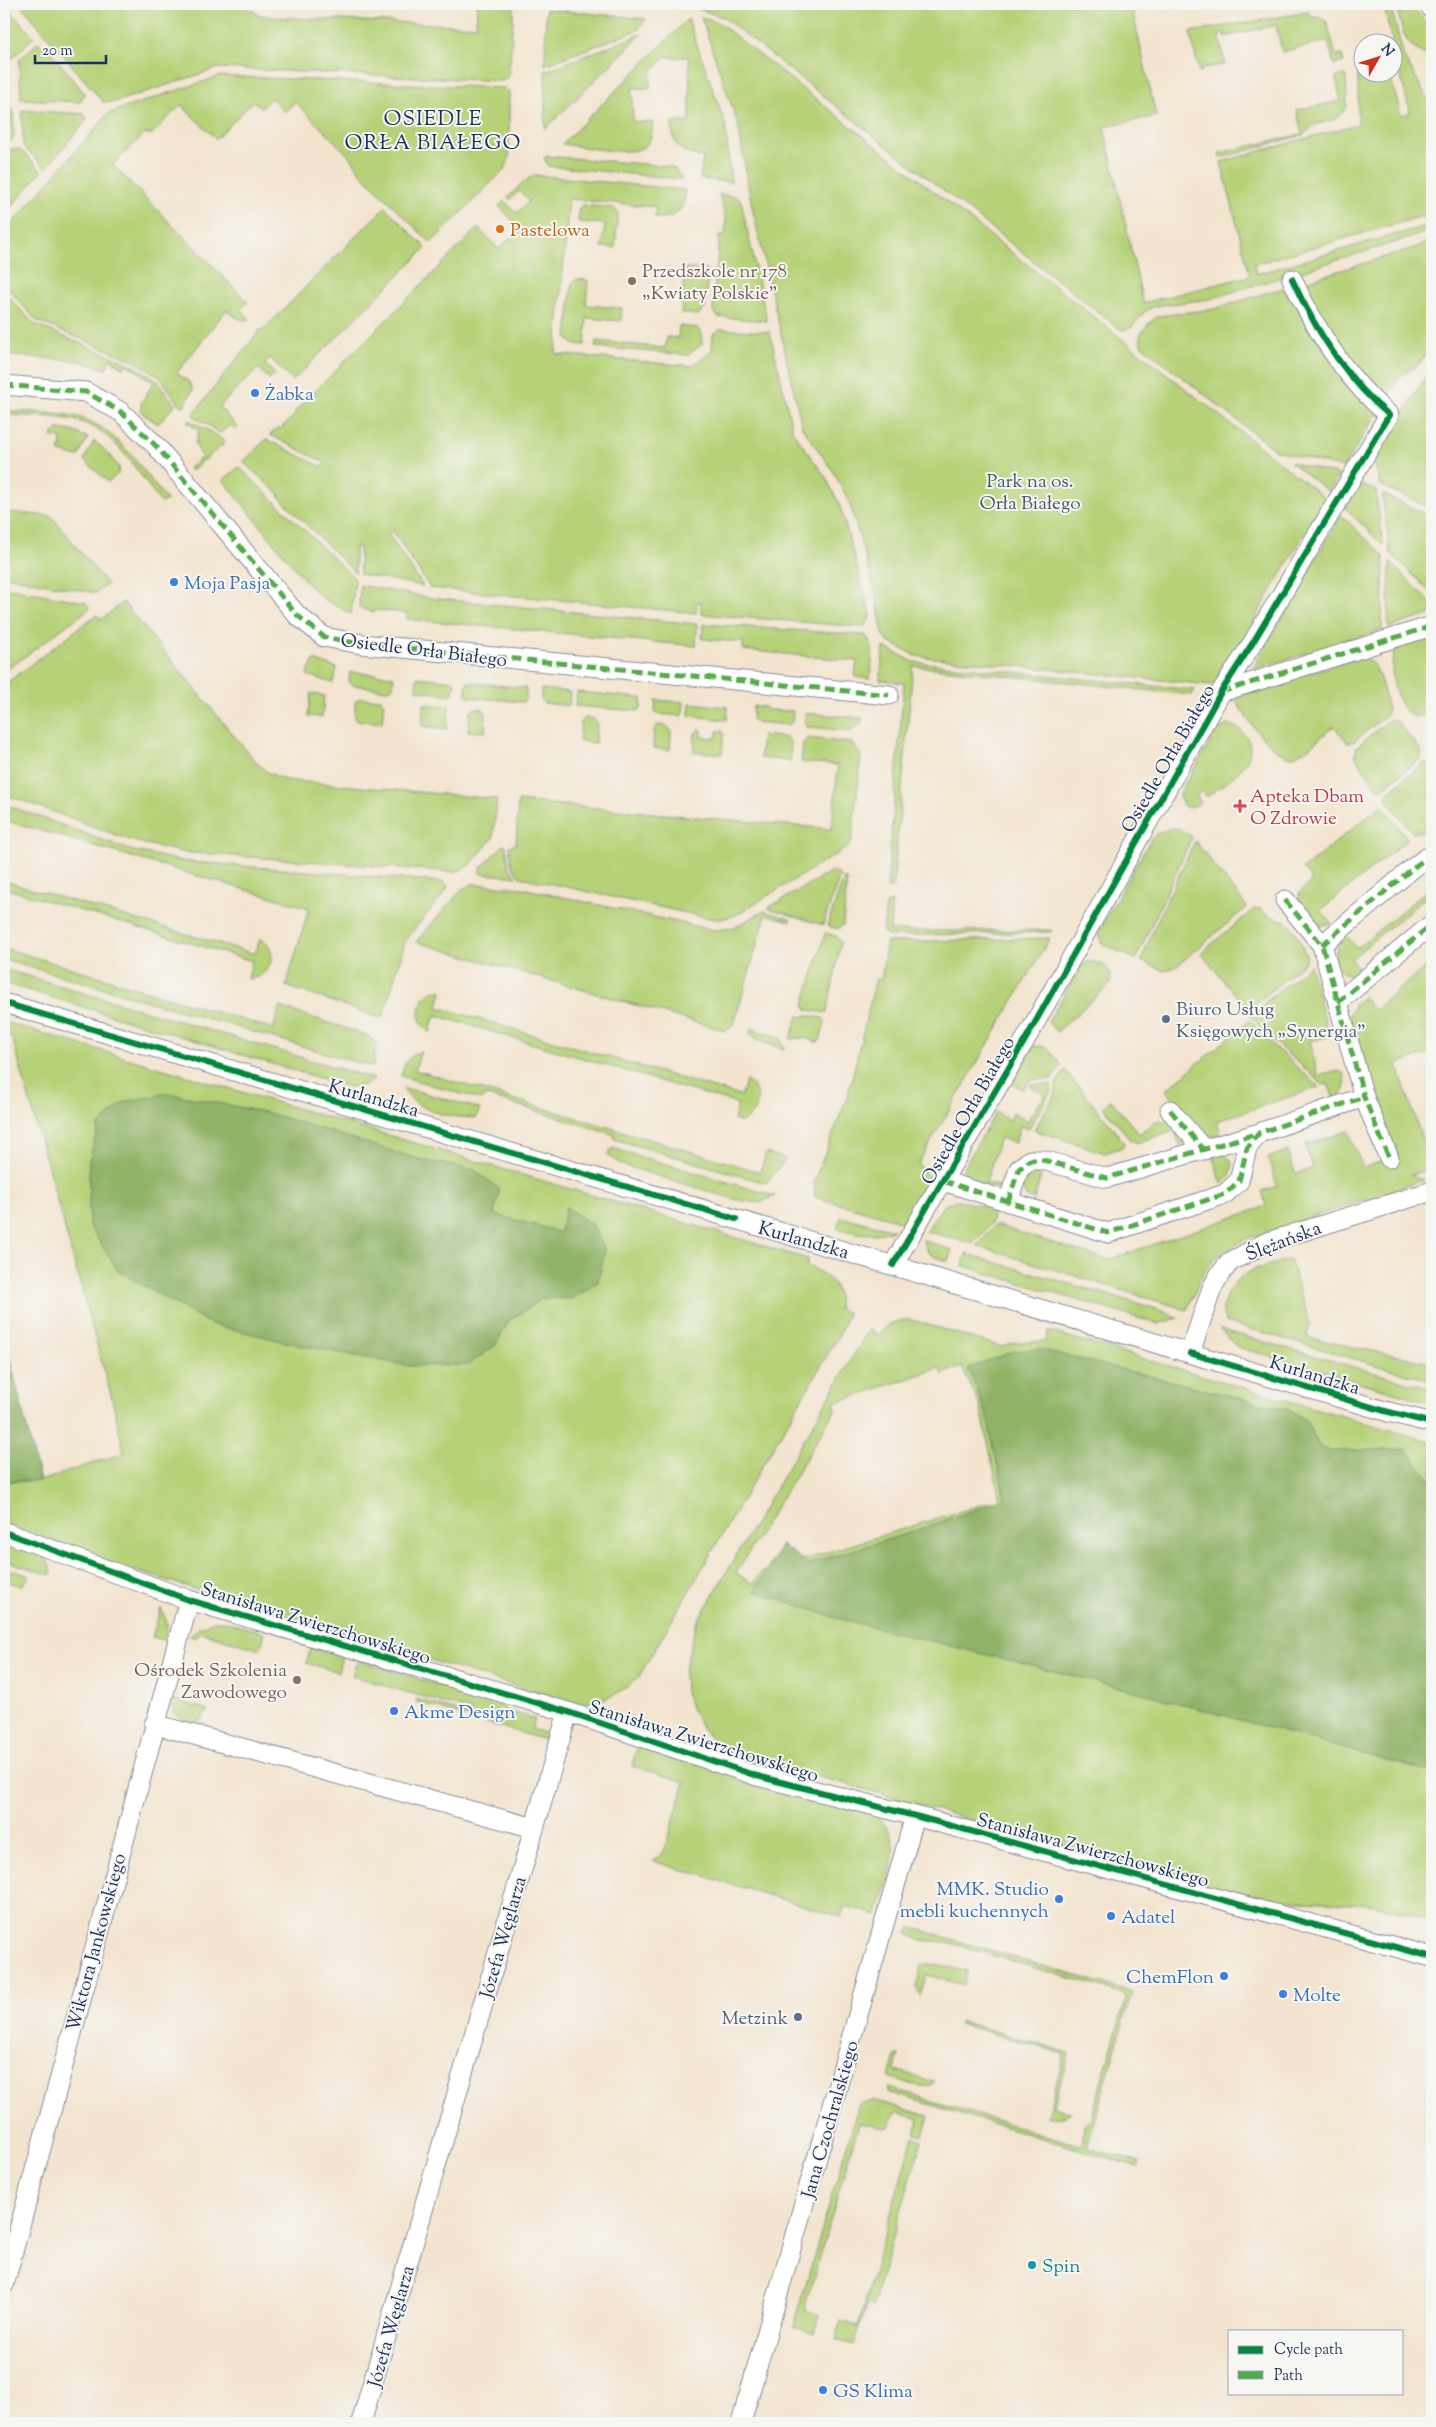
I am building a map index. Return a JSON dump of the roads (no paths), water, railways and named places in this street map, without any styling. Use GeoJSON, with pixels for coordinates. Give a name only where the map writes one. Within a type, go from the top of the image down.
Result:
{"type":"FeatureCollection","features":[{"type":"Feature","properties":{"kind":"street"},"geometry":{"type":"LineString","coordinates":[[1428,4],[1432,9]]}},
{"type":"Feature","properties":{"kind":"street","name":"Osiedle Orła Białego"},"geometry":{"type":"LineString","coordinates":[[893,1265],[1028,1035],[1221,692],[1252,644],[1389,415],[1371,400],[1356,382],[1303,304],[1292,279]]}},
{"type":"Feature","properties":{"kind":"street","name":"Osiedle Orła Białego"},"geometry":{"type":"LineString","coordinates":[[4,385],[86,392],[121,412],[158,447],[297,615],[324,637],[361,644],[889,695]]}},
{"type":"Feature","properties":{"kind":"street","name":"Osiedle Orła Białego"},"geometry":{"type":"LineString","coordinates":[[1221,692],[1432,626]]}},
{"type":"Feature","properties":{"kind":"street"},"geometry":{"type":"LineString","coordinates":[[1322,945],[1413,868],[1426,858],[1432,858]]}},
{"type":"Feature","properties":{"kind":"street"},"geometry":{"type":"LineString","coordinates":[[1285,900],[1322,945],[1364,1097],[1388,1158]]}},
{"type":"Feature","properties":{"kind":"street"},"geometry":{"type":"LineString","coordinates":[[1338,1002],[1432,924]]}},
{"type":"Feature","properties":{"kind":"street","name":"Kurlandzka"},"geometry":{"type":"LineString","coordinates":[[4,1003],[1385,1411],[1432,1422]]}},
{"type":"Feature","properties":{"kind":"street"},"geometry":{"type":"LineString","coordinates":[[1008,1202],[1018,1169],[1030,1160],[1042,1160],[1108,1178],[1259,1133],[1364,1097]]}},
{"type":"Feature","properties":{"kind":"street"},"geometry":{"type":"LineString","coordinates":[[1170,1110],[1204,1150]]}},
{"type":"Feature","properties":{"kind":"street","name":"Osiedle Orła Białego"},"geometry":{"type":"LineString","coordinates":[[943,1181],[1108,1233],[1225,1194],[1239,1181],[1247,1148],[1259,1133]]}},
{"type":"Feature","properties":{"kind":"street","name":"Ślężańska"},"geometry":{"type":"LineString","coordinates":[[1190,1353],[1212,1288],[1230,1262],[1265,1243],[1432,1191]]}},
{"type":"Feature","properties":{"kind":"street","name":"Stanisława Zwierzchowskiego"},"geometry":{"type":"LineString","coordinates":[[4,1532],[189,1600],[568,1712],[757,1776],[915,1816],[1432,1957]]}},
{"type":"Feature","properties":{"kind":"street","name":"Wiktora Jankowskiego"},"geometry":{"type":"LineString","coordinates":[[4,2285],[189,1600]]}},
{"type":"Feature","properties":{"kind":"street","name":"Józefa Węglarza"},"geometry":{"type":"LineString","coordinates":[[361,2423],[568,1712]]}},
{"type":"Feature","properties":{"kind":"street"},"geometry":{"type":"LineString","coordinates":[[154,1724],[534,1828]]}},
{"type":"Feature","properties":{"kind":"street","name":"Jana Czochralskiego"},"geometry":{"type":"LineString","coordinates":[[741,2423],[915,1816]]}},
{"type":"Feature","properties":{"kind":"place","name":"Pastelowa"},"geometry":{"type":"Point","coordinates":[500,229]}},
{"type":"Feature","properties":{"kind":"place","name":"Przedszkole nr 178 „Kwiaty Polskie”"},"geometry":{"type":"Point","coordinates":[632,281]}},
{"type":"Feature","properties":{"kind":"place","name":"Żabka"},"geometry":{"type":"Point","coordinates":[255,393]}},
{"type":"Feature","properties":{"kind":"place","name":"Moja Pasja"},"geometry":{"type":"Point","coordinates":[174,582]}},
{"type":"Feature","properties":{"kind":"place","name":"Apteka Dbam O Zdrowie"},"geometry":{"type":"Point","coordinates":[1240,806]}},
{"type":"Feature","properties":{"kind":"place","name":"Biuro Usług Księgowych „Synergia”"},"geometry":{"type":"Point","coordinates":[1166,1019]}},
{"type":"Feature","properties":{"kind":"place","name":"Ośrodek Szkolenia Zawodowego"},"geometry":{"type":"Point","coordinates":[297,1680]}},
{"type":"Feature","properties":{"kind":"place","name":"Akme Design"},"geometry":{"type":"Point","coordinates":[394,1711]}},
{"type":"Feature","properties":{"kind":"place","name":"MMK. Studio mebli kuchennych"},"geometry":{"type":"Point","coordinates":[1059,1899]}},
{"type":"Feature","properties":{"kind":"place","name":"Adatel"},"geometry":{"type":"Point","coordinates":[1111,1916]}},
{"type":"Feature","properties":{"kind":"place","name":"ChemFlon"},"geometry":{"type":"Point","coordinates":[1224,1976]}},
{"type":"Feature","properties":{"kind":"place","name":"Molte"},"geometry":{"type":"Point","coordinates":[1283,1994]}},
{"type":"Feature","properties":{"kind":"place","name":"Metzink"},"geometry":{"type":"Point","coordinates":[798,2017]}},
{"type":"Feature","properties":{"kind":"place","name":"Spin"},"geometry":{"type":"Point","coordinates":[1032,2265]}},
{"type":"Feature","properties":{"kind":"place","name":"GS Klima"},"geometry":{"type":"Point","coordinates":[823,2390]}},
{"type":"Feature","properties":{"kind":"district","name":"OSIEDLE ORŁA BIAŁEGO"},"geometry":{"type":"Point","coordinates":[433,130]}},
{"type":"Feature","properties":{"kind":"park label","name":"Park na os. Orła Białego"},"geometry":{"type":"Point","coordinates":[1030,491]}}]}
